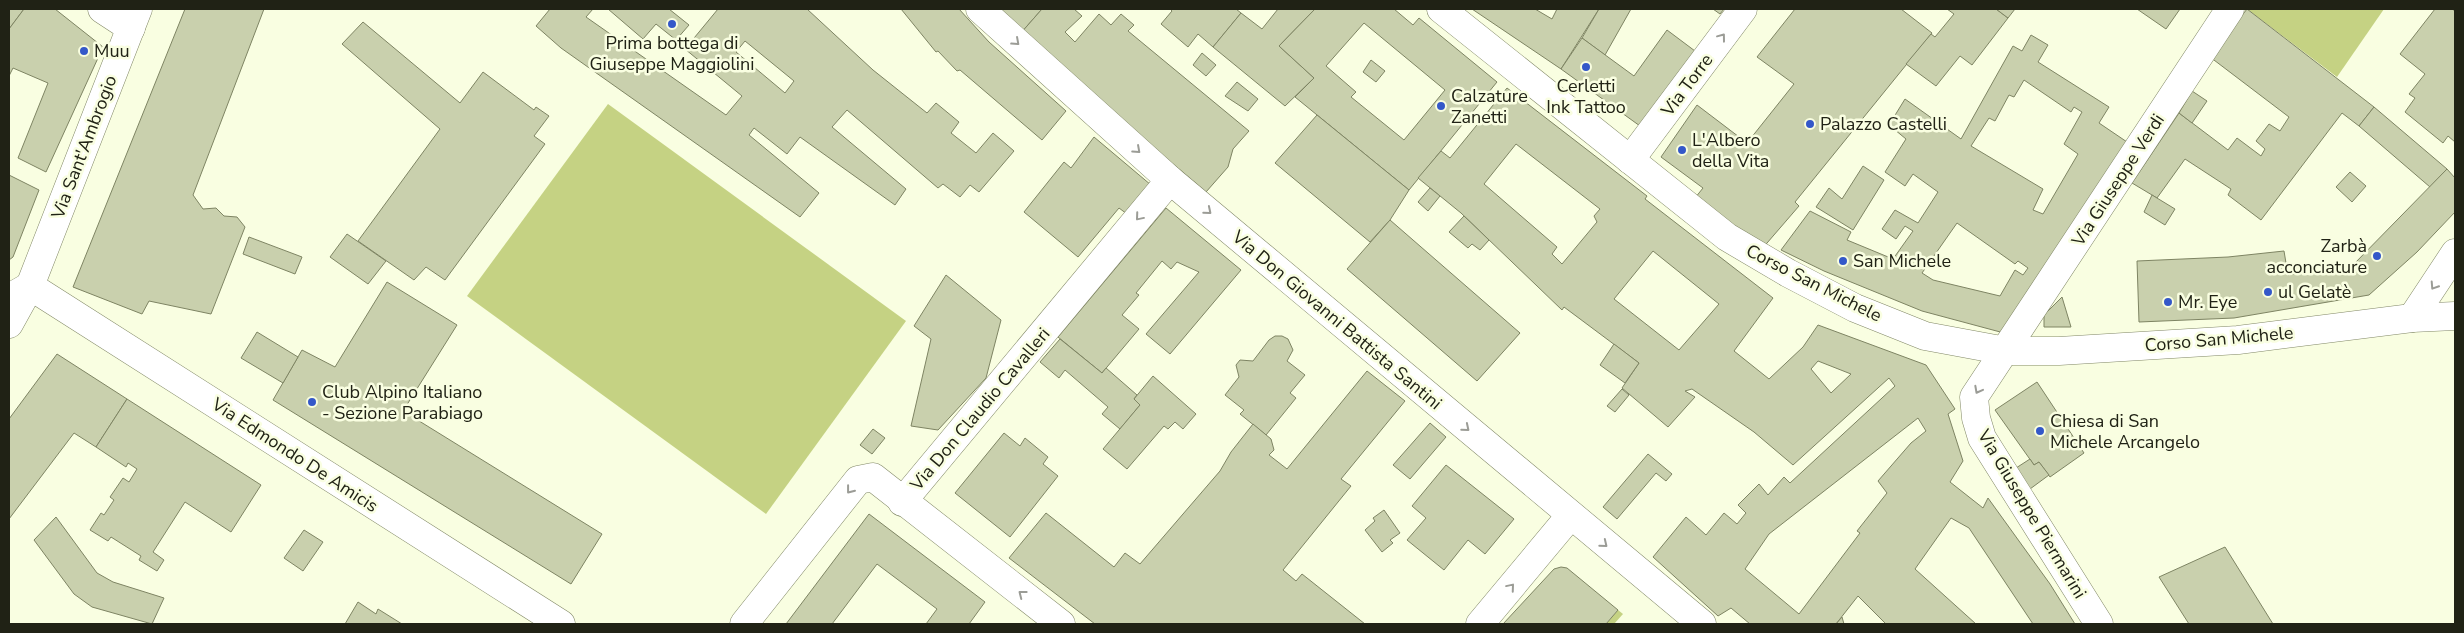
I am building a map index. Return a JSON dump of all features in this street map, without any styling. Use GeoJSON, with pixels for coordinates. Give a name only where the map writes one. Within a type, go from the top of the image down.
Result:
{"type":"FeatureCollection","features":[{"type":"Feature","properties":{"kind":"street"},"geometry":{"type":"LineString","coordinates":[[102,9],[135,18]]}},
{"type":"Feature","properties":{"kind":"street","name":"Via Don Giovanni Battista Santini"},"geometry":{"type":"LineString","coordinates":[[980,9],[1170,180],[1570,516],[1702,624]]}},
{"type":"Feature","properties":{"kind":"street","name":"Corso San Michele"},"geometry":{"type":"LineString","coordinates":[[1441,9],[1728,237],[1788,273],[1855,308],[1925,336],[2006,351],[2059,351],[2238,340],[2412,318],[2455,316]]}},
{"type":"Feature","properties":{"kind":"street","name":"Via Torre"},"geometry":{"type":"LineString","coordinates":[[1630,160],[1743,9]]}},
{"type":"Feature","properties":{"kind":"street","name":"Via Giuseppe Verdi"},"geometry":{"type":"LineString","coordinates":[[2006,351],[2230,9]]}},
{"type":"Feature","properties":{"kind":"street","name":"Via Sant'Ambrogio"},"geometry":{"type":"LineString","coordinates":[[9,324],[19,292],[135,18]]}},
{"type":"Feature","properties":{"kind":"street","name":"Via Don Claudio Cavalleri"},"geometry":{"type":"LineString","coordinates":[[744,624],[858,480],[873,477],[902,502],[1170,180]]}},
{"type":"Feature","properties":{"kind":"street"},"geometry":{"type":"LineString","coordinates":[[2412,318],[2455,253]]}},
{"type":"Feature","properties":{"kind":"street","name":"Via Edmondo De Amicis"},"geometry":{"type":"LineString","coordinates":[[19,292],[560,624]]}},
{"type":"Feature","properties":{"kind":"street","name":"Via Giuseppe Piermarini"},"geometry":{"type":"LineString","coordinates":[[2006,351],[1987,374],[1974,396],[1976,418],[1982,438],[2099,624]]}},
{"type":"Feature","properties":{"kind":"street"},"geometry":{"type":"LineString","coordinates":[[902,502],[1061,624]]}},
{"type":"Feature","properties":{"kind":"street"},"geometry":{"type":"LineString","coordinates":[[1480,624],[1570,516]]}},
{"type":"Feature","properties":{"kind":"green space"},"geometry":{"type":"Polygon","coordinates":[[[2247,9],[2384,9],[2337,77],[2247,9]]]}},
{"type":"Feature","properties":{"kind":"green space"},"geometry":{"type":"Polygon","coordinates":[[[608,104],[906,321],[766,514],[467,296],[608,104]]]}},
{"type":"Feature","properties":{"kind":"green space"},"geometry":{"type":"Polygon","coordinates":[[[1618,610],[1623,614],[1614,624],[1606,624],[1618,610]]]}},
{"type":"Feature","properties":{"kind":"building"},"geometry":{"type":"Polygon","coordinates":[[[9,9],[24,9],[9,29],[9,9]]]}},
{"type":"Feature","properties":{"kind":"building"},"geometry":{"type":"Polygon","coordinates":[[[24,9],[55,9],[103,47],[46,172],[18,158],[48,83],[13,68],[9,76],[9,29],[24,9]]]}},
{"type":"Feature","properties":{"kind":"building"},"geometry":{"type":"Polygon","coordinates":[[[185,9],[264,9],[193,195],[203,209],[216,208],[224,216],[237,217],[245,227],[211,314],[149,301],[142,314],[73,287],[185,9]]]}},
{"type":"Feature","properties":{"kind":"building"},"geometry":{"type":"Polygon","coordinates":[[[550,9],[593,9],[586,17],[726,115],[742,96],[685,49],[718,9],[807,9],[873,70],[927,113],[936,103],[959,122],[951,133],[976,153],[993,133],[1014,151],[979,192],[970,185],[960,197],[943,184],[938,188],[847,110],[832,127],[906,189],[895,205],[800,137],[787,154],[754,128],[749,135],[819,193],[800,217],[561,48],[536,26],[550,9]],[[745,41],[736,52],[785,93],[794,81],[745,41]]]}},
{"type":"Feature","properties":{"kind":"building","name":"Prima bottega di Giuseppe Maggiolini"},"geometry":{"type":"Polygon","coordinates":[[[608,9],[669,9],[689,25],[676,40],[656,24],[643,39],[608,9]]]}},
{"type":"Feature","properties":{"kind":"building"},"geometry":{"type":"Polygon","coordinates":[[[901,9],[959,9],[989,42],[1066,111],[1042,140],[960,70],[957,71],[938,51],[936,52],[901,9]]]}},
{"type":"Feature","properties":{"kind":"building"},"geometry":{"type":"Polygon","coordinates":[[[993,9],[1042,9],[1020,34],[993,9]]]}},
{"type":"Feature","properties":{"kind":"building"},"geometry":{"type":"Polygon","coordinates":[[[1042,9],[1074,9],[1082,16],[1065,32],[1075,42],[1099,14],[1111,25],[1121,14],[1134,25],[1128,31],[1249,131],[1233,149],[1228,167],[1206,192],[1020,34],[1042,9]]]}},
{"type":"Feature","properties":{"kind":"building"},"geometry":{"type":"Polygon","coordinates":[[[1170,9],[1236,9],[1241,13],[1213,47],[1198,34],[1188,47],[1161,24],[1172,11],[1170,9]]]}},
{"type":"Feature","properties":{"kind":"building"},"geometry":{"type":"Polygon","coordinates":[[[1278,9],[1315,9],[1279,46],[1314,78],[1285,106],[1213,47],[1241,13],[1262,29],[1278,9]]]}},
{"type":"Feature","properties":{"kind":"building"},"geometry":{"type":"Polygon","coordinates":[[[1315,9],[1394,9],[1413,25],[1419,18],[1497,82],[1409,190],[1295,97],[1314,78],[1279,46],[1315,9]],[[1364,23],[1326,66],[1356,92],[1351,97],[1404,140],[1445,90],[1364,23]]]}},
{"type":"Feature","properties":{"kind":"building"},"geometry":{"type":"Polygon","coordinates":[[[1472,9],[1535,9],[1552,19],[1557,9],[1599,9],[1561,69],[1472,9]]]}},
{"type":"Feature","properties":{"kind":"building"},"geometry":{"type":"Polygon","coordinates":[[[1599,9],[1631,9],[1605,55],[1582,38],[1599,9]]]}},
{"type":"Feature","properties":{"kind":"building"},"geometry":{"type":"Polygon","coordinates":[[[1713,9],[1724,9],[1720,14],[1713,9]]]}},
{"type":"Feature","properties":{"kind":"building","name":"Palazzo Castelli"},"geometry":{"type":"Polygon","coordinates":[[[1795,9],[1901,9],[1932,33],[1795,202],[1799,206],[1761,250],[1695,198],[1703,188],[1661,157],[1697,105],[1747,143],[1794,84],[1757,57],[1795,9]]]}},
{"type":"Feature","properties":{"kind":"building"},"geometry":{"type":"Polygon","coordinates":[[[1947,9],[1996,9],[2008,18],[1972,65],[1960,56],[1936,86],[1906,64],[1931,34],[1935,37],[1954,14],[1947,9]]]}},
{"type":"Feature","properties":{"kind":"building"},"geometry":{"type":"Polygon","coordinates":[[[1996,9],[2015,9],[2008,18],[1996,9]]]}},
{"type":"Feature","properties":{"kind":"building"},"geometry":{"type":"Polygon","coordinates":[[[2137,9],[2180,9],[2166,29],[2137,9]]]}},
{"type":"Feature","properties":{"kind":"building"},"geometry":{"type":"Polygon","coordinates":[[[2247,9],[2374,107],[2359,126],[2342,113],[2261,220],[2228,195],[2231,189],[2185,159],[2157,198],[2132,183],[2179,113],[2228,150],[2237,138],[2261,156],[2265,149],[2256,141],[2269,124],[2280,131],[2289,117],[2210,57],[2247,9]]]}},
{"type":"Feature","properties":{"kind":"building"},"geometry":{"type":"Polygon","coordinates":[[[2435,9],[2452,9],[2455,11],[2455,142],[2448,136],[2443,143],[2405,112],[2415,98],[2409,94],[2425,74],[2400,54],[2435,9]]]}},
{"type":"Feature","properties":{"kind":"building"},"geometry":{"type":"Polygon","coordinates":[[[363,22],[460,103],[483,72],[534,110],[536,107],[549,116],[534,136],[545,144],[445,280],[426,267],[414,280],[358,241],[440,129],[342,44],[363,22]]]}},
{"type":"Feature","properties":{"kind":"building"},"geometry":{"type":"Polygon","coordinates":[[[1667,30],[1695,51],[1640,126],[1561,69],[1582,38],[1634,76],[1667,30]]]}},
{"type":"Feature","properties":{"kind":"building"},"geometry":{"type":"Polygon","coordinates":[[[2031,35],[2048,45],[2038,62],[2109,107],[2099,123],[2130,144],[2004,333],[1922,311],[1824,271],[1781,250],[1810,211],[1851,232],[1847,240],[1893,259],[1913,231],[1905,226],[1896,239],[1882,229],[1895,210],[1918,223],[1938,192],[1913,174],[1905,186],[1885,172],[1906,139],[1889,125],[1905,99],[1961,139],[2013,46],[2022,51],[2031,35]],[[2024,80],[2014,97],[2009,95],[1995,121],[1989,118],[1971,146],[2043,189],[2033,210],[2043,214],[2078,154],[2064,144],[2082,112],[2074,107],[2071,112],[2024,80]],[[1957,223],[1922,273],[1933,280],[2000,296],[2015,270],[2023,275],[2028,268],[2018,261],[2015,264],[1957,223]]]}},
{"type":"Feature","properties":{"kind":"building"},"geometry":{"type":"Polygon","coordinates":[[[1202,53],[1216,65],[1206,76],[1193,65],[1202,53]]]}},
{"type":"Feature","properties":{"kind":"building"},"geometry":{"type":"Polygon","coordinates":[[[1371,60],[1385,71],[1376,82],[1363,72],[1371,60]]]}},
{"type":"Feature","properties":{"kind":"building"},"geometry":{"type":"Polygon","coordinates":[[[1237,82],[1258,99],[1248,111],[1225,96],[1237,82]]]}},
{"type":"Feature","properties":{"kind":"building"},"geometry":{"type":"Polygon","coordinates":[[[1507,88],[1647,196],[1645,199],[1773,298],[1734,351],[1769,379],[1803,347],[1818,325],[1926,365],[1955,409],[1948,414],[1963,461],[1950,482],[1983,508],[1988,498],[2050,584],[2075,624],[2033,624],[1969,528],[1951,518],[1915,569],[1976,624],[1886,624],[1858,596],[1836,624],[1750,624],[1731,608],[1718,616],[1653,557],[1686,517],[1706,535],[1724,513],[1737,524],[1746,513],[1738,505],[1759,484],[1768,495],[1784,477],[1790,483],[1895,386],[1889,378],[1793,465],[1754,432],[1692,389],[1685,391],[1695,397],[1668,427],[1622,388],[1639,363],[1564,307],[1562,310],[1461,213],[1418,178],[1441,151],[1450,158],[1507,88]],[[1516,144],[1484,184],[1557,247],[1552,254],[1562,264],[1597,222],[1594,216],[1600,209],[1516,144]],[[1653,251],[1614,299],[1679,350],[1719,304],[1653,251]],[[1818,361],[1811,369],[1831,393],[1851,374],[1818,361]],[[1918,418],[1769,534],[1745,569],[1799,614],[1860,533],[1857,531],[1887,493],[1878,481],[1911,443],[1926,431],[1918,418]]]}},
{"type":"Feature","properties":{"kind":"building"},"geometry":{"type":"Polygon","coordinates":[[[2192,91],[2207,101],[2192,123],[2179,113],[2192,91]]]}},
{"type":"Feature","properties":{"kind":"building"},"geometry":{"type":"Polygon","coordinates":[[[2374,107],[2447,169],[2430,187],[2359,126],[2374,107]]]}},
{"type":"Feature","properties":{"kind":"building"},"geometry":{"type":"Polygon","coordinates":[[[1317,115],[1409,190],[1390,220],[1370,242],[1275,163],[1317,115]]]}},
{"type":"Feature","properties":{"kind":"building"},"geometry":{"type":"Polygon","coordinates":[[[1094,137],[1151,185],[1127,214],[1119,208],[1078,257],[1024,212],[1064,162],[1071,168],[1094,137]]]}},
{"type":"Feature","properties":{"kind":"building"},"geometry":{"type":"Polygon","coordinates":[[[1863,166],[1884,180],[1853,230],[1816,207],[1829,188],[1842,199],[1863,166]]]}},
{"type":"Feature","properties":{"kind":"building"},"geometry":{"type":"Polygon","coordinates":[[[2447,169],[2455,178],[2455,212],[2417,252],[2369,295],[2234,318],[2139,322],[2137,261],[2228,257],[2284,251],[2288,275],[2353,265],[2447,169]]]}},
{"type":"Feature","properties":{"kind":"building"},"geometry":{"type":"Polygon","coordinates":[[[2350,172],[2366,186],[2352,202],[2336,187],[2350,172]]]}},
{"type":"Feature","properties":{"kind":"building"},"geometry":{"type":"Polygon","coordinates":[[[9,175],[39,190],[13,257],[9,260],[9,175]]]}},
{"type":"Feature","properties":{"kind":"building"},"geometry":{"type":"Polygon","coordinates":[[[1430,188],[1440,196],[1428,211],[1418,202],[1430,188]]]}},
{"type":"Feature","properties":{"kind":"building"},"geometry":{"type":"Polygon","coordinates":[[[2152,195],[2175,209],[2165,225],[2144,212],[2152,195]]]}},
{"type":"Feature","properties":{"kind":"building"},"geometry":{"type":"Polygon","coordinates":[[[1166,208],[1241,270],[1170,354],[1146,334],[1199,272],[1177,262],[1171,269],[1162,261],[1136,293],[1139,295],[1122,315],[1139,329],[1102,373],[1058,337],[1166,208]]]}},
{"type":"Feature","properties":{"kind":"building"},"geometry":{"type":"Polygon","coordinates":[[[1464,216],[1489,240],[1480,250],[1472,244],[1468,248],[1449,232],[1464,216]]]}},
{"type":"Feature","properties":{"kind":"building"},"geometry":{"type":"Polygon","coordinates":[[[1390,220],[1520,333],[1477,381],[1347,269],[1390,220]]]}},
{"type":"Feature","properties":{"kind":"building"},"geometry":{"type":"Polygon","coordinates":[[[347,234],[386,261],[368,284],[330,257],[347,234]]]}},
{"type":"Feature","properties":{"kind":"building"},"geometry":{"type":"Polygon","coordinates":[[[249,237],[302,257],[295,274],[243,254],[249,237]]]}},
{"type":"Feature","properties":{"kind":"building"},"geometry":{"type":"Polygon","coordinates":[[[946,275],[1001,320],[986,378],[938,430],[911,426],[931,339],[914,326],[946,275]]]}},
{"type":"Feature","properties":{"kind":"building"},"geometry":{"type":"Polygon","coordinates":[[[387,282],[457,325],[403,411],[602,534],[571,584],[273,400],[302,350],[335,367],[387,282]]]}},
{"type":"Feature","properties":{"kind":"building"},"geometry":{"type":"Polygon","coordinates":[[[2062,297],[2071,327],[2044,327],[2044,315],[2062,297]]]}},
{"type":"Feature","properties":{"kind":"building"},"geometry":{"type":"Polygon","coordinates":[[[257,332],[298,357],[283,383],[241,358],[257,332]]]}},
{"type":"Feature","properties":{"kind":"building"},"geometry":{"type":"Polygon","coordinates":[[[1275,336],[1282,336],[1288,339],[1293,350],[1287,361],[1305,375],[1290,393],[1296,398],[1266,435],[1240,414],[1244,410],[1225,395],[1239,377],[1236,365],[1240,360],[1253,361],[1269,340],[1275,336]]]}},
{"type":"Feature","properties":{"kind":"building"},"geometry":{"type":"Polygon","coordinates":[[[1060,339],[1102,373],[1106,368],[1137,395],[1134,399],[1140,405],[1120,429],[1102,414],[1108,407],[1065,370],[1059,378],[1040,362],[1060,339]]]}},
{"type":"Feature","properties":{"kind":"building"},"geometry":{"type":"Polygon","coordinates":[[[1614,344],[1639,363],[1625,383],[1600,365],[1614,344]]]}},
{"type":"Feature","properties":{"kind":"building"},"geometry":{"type":"Polygon","coordinates":[[[57,354],[127,399],[96,447],[74,433],[9,519],[9,419],[57,354]]]}},
{"type":"Feature","properties":{"kind":"building"},"geometry":{"type":"Polygon","coordinates":[[[1367,371],[1405,401],[1341,479],[1351,486],[1283,570],[1296,581],[1302,574],[1365,624],[1095,624],[1009,558],[1046,513],[1114,567],[1125,553],[1140,564],[1220,471],[1231,452],[1253,424],[1271,439],[1274,450],[1269,455],[1287,469],[1367,371]]]}},
{"type":"Feature","properties":{"kind":"building"},"geometry":{"type":"Polygon","coordinates":[[[1153,376],[1196,414],[1183,429],[1175,422],[1168,429],[1164,426],[1127,469],[1103,449],[1140,405],[1134,399],[1153,376]]]}},
{"type":"Feature","properties":{"kind":"building","name":"Chiesa di San Michele Arcangelo"},"geometry":{"type":"Polygon","coordinates":[[[2037,382],[2084,453],[2050,477],[2039,462],[2034,465],[1995,410],[2037,382]]]}},
{"type":"Feature","properties":{"kind":"building"},"geometry":{"type":"Polygon","coordinates":[[[1622,389],[1629,395],[1615,412],[1607,406],[1622,389]]]}},
{"type":"Feature","properties":{"kind":"building"},"geometry":{"type":"Polygon","coordinates":[[[127,399],[261,485],[231,532],[185,502],[153,552],[164,560],[157,571],[139,560],[141,556],[111,537],[108,541],[90,530],[101,513],[104,515],[114,500],[110,497],[123,478],[129,482],[137,469],[128,463],[126,467],[96,447],[127,399]]]}},
{"type":"Feature","properties":{"kind":"building"},"geometry":{"type":"Polygon","coordinates":[[[1430,423],[1446,437],[1410,479],[1393,465],[1430,423]]]}},
{"type":"Feature","properties":{"kind":"building"},"geometry":{"type":"Polygon","coordinates":[[[873,429],[885,438],[872,454],[860,445],[873,429]]]}},
{"type":"Feature","properties":{"kind":"building"},"geometry":{"type":"Polygon","coordinates":[[[1004,433],[1020,446],[1025,438],[1048,457],[1043,464],[1058,476],[1010,537],[955,493],[1004,433]]]}},
{"type":"Feature","properties":{"kind":"building"},"geometry":{"type":"Polygon","coordinates":[[[1648,454],[1672,474],[1666,481],[1656,473],[1617,519],[1603,507],[1648,454]]]}},
{"type":"Feature","properties":{"kind":"building"},"geometry":{"type":"Polygon","coordinates":[[[2030,459],[2034,465],[2039,462],[2049,475],[2030,489],[2016,468],[2030,459]]]}},
{"type":"Feature","properties":{"kind":"building"},"geometry":{"type":"Polygon","coordinates":[[[1446,465],[1514,519],[1485,554],[1468,540],[1444,570],[1407,540],[1426,518],[1412,506],[1446,465]]]}},
{"type":"Feature","properties":{"kind":"building"},"geometry":{"type":"Polygon","coordinates":[[[1384,510],[1400,533],[1390,540],[1393,543],[1382,552],[1365,530],[1375,521],[1373,518],[1384,510]]]}},
{"type":"Feature","properties":{"kind":"building"},"geometry":{"type":"Polygon","coordinates":[[[869,514],[985,602],[969,624],[926,624],[937,609],[877,564],[832,624],[786,624],[869,514]]]}},
{"type":"Feature","properties":{"kind":"building"},"geometry":{"type":"Polygon","coordinates":[[[56,517],[97,573],[113,582],[164,598],[152,624],[92,607],[74,594],[34,540],[56,517]]]}},
{"type":"Feature","properties":{"kind":"building"},"geometry":{"type":"Polygon","coordinates":[[[304,530],[323,542],[303,571],[284,558],[304,530]]]}},
{"type":"Feature","properties":{"kind":"building"},"geometry":{"type":"Polygon","coordinates":[[[2225,547],[2273,624],[2189,624],[2159,577],[2225,547]]]}},
{"type":"Feature","properties":{"kind":"building"},"geometry":{"type":"Polygon","coordinates":[[[1567,568],[1618,610],[1606,624],[1503,624],[1554,569],[1567,568]]]}},
{"type":"Feature","properties":{"kind":"building"},"geometry":{"type":"Polygon","coordinates":[[[358,602],[376,614],[378,609],[402,624],[345,624],[358,602]]]}},
{"type":"Feature","properties":{"kind":"building"},"geometry":{"type":"Polygon","coordinates":[[[1842,617],[1844,624],[1836,624],[1842,617]]]}},
{"type":"Feature","properties":{"kind":"place","name":"Prima bottega di Giuseppe Maggiolini"},"geometry":{"type":"Point","coordinates":[672,24]}},
{"type":"Feature","properties":{"kind":"place","name":"Muu"},"geometry":{"type":"Point","coordinates":[84,51]}},
{"type":"Feature","properties":{"kind":"place","name":"Cerletti Ink Tattoo"},"geometry":{"type":"Point","coordinates":[1586,67]}},
{"type":"Feature","properties":{"kind":"place","name":"Calzature Zanetti"},"geometry":{"type":"Point","coordinates":[1441,106]}},
{"type":"Feature","properties":{"kind":"place","name":"Palazzo Castelli"},"geometry":{"type":"Point","coordinates":[1810,124]}},
{"type":"Feature","properties":{"kind":"place","name":"L'Albero della Vita"},"geometry":{"type":"Point","coordinates":[1682,150]}},
{"type":"Feature","properties":{"kind":"place","name":"Zarbà acconciature"},"geometry":{"type":"Point","coordinates":[2377,256]}},
{"type":"Feature","properties":{"kind":"place","name":"San Michele"},"geometry":{"type":"Point","coordinates":[1843,261]}},
{"type":"Feature","properties":{"kind":"place","name":"ul Gelatè"},"geometry":{"type":"Point","coordinates":[2268,292]}},
{"type":"Feature","properties":{"kind":"place","name":"Mr. Eye"},"geometry":{"type":"Point","coordinates":[2168,302]}},
{"type":"Feature","properties":{"kind":"place","name":"Club Alpino Italiano - Sezione Parabiago"},"geometry":{"type":"Point","coordinates":[312,402]}},
{"type":"Feature","properties":{"kind":"place","name":"Chiesa di San Michele Arcangelo"},"geometry":{"type":"Point","coordinates":[2040,431]}}]}
